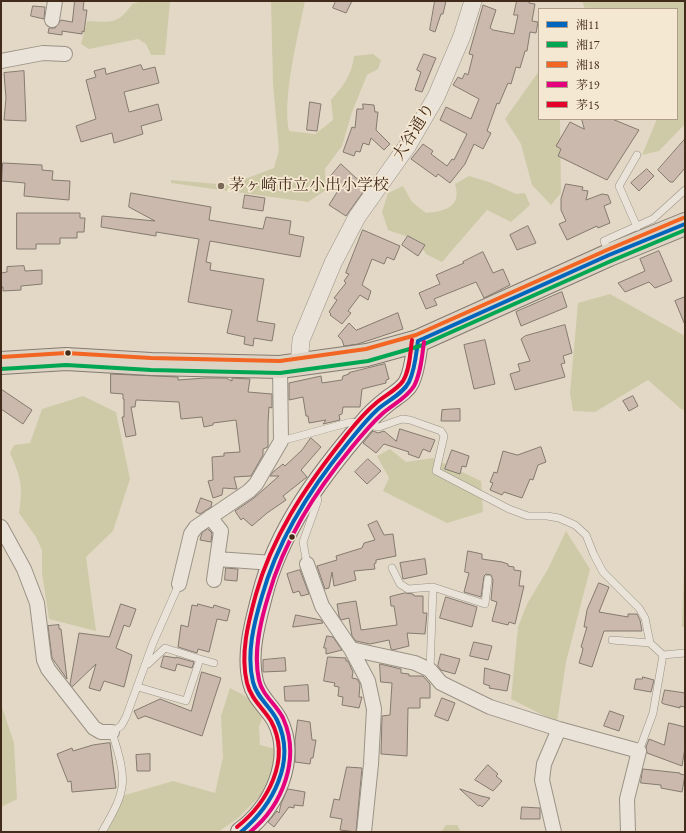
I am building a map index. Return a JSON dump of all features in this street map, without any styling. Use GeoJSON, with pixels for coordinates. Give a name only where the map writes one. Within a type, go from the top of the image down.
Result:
{"type":"FeatureCollection","features":[{"type":"Feature","properties":{"kind":"main road"},"geometry":{"type":"LineString","coordinates":[[1,363],[66,360],[289,366],[367,355],[418,341],[609,255],[685,224]]}},
{"type":"Feature","properties":{"kind":"main road"},"geometry":{"type":"LineString","coordinates":[[242,832],[260,816],[271,799],[279,781],[283,761],[282,732],[277,720],[257,693],[253,684],[250,669],[250,655],[262,595],[273,563],[292,522],[314,487],[364,424],[409,383],[414,370],[418,341]]}},
{"type":"Feature","properties":{"kind":"street"},"geometry":{"type":"LineString","coordinates":[[52,20],[55,1]]}},
{"type":"Feature","properties":{"kind":"street","name":"大谷通り"},"geometry":{"type":"LineString","coordinates":[[289,366],[333,263],[357,217],[408,145],[432,104],[462,36],[473,1]]}},
{"type":"Feature","properties":{"kind":"street"},"geometry":{"type":"LineString","coordinates":[[1,61],[43,53],[65,54]]}},
{"type":"Feature","properties":{"kind":"street"},"geometry":{"type":"LineString","coordinates":[[180,584],[191,534],[196,527],[210,516],[256,484],[281,441],[289,366]]}},
{"type":"Feature","properties":{"kind":"street"},"geometry":{"type":"LineString","coordinates":[[210,516],[221,531],[214,580]]}},
{"type":"Feature","properties":{"kind":"street"},"geometry":{"type":"LineString","coordinates":[[1,527],[24,569],[37,603],[44,660],[48,669],[94,728],[101,732],[112,732]]}},
{"type":"Feature","properties":{"kind":"street"},"geometry":{"type":"LineString","coordinates":[[217,559],[273,563]]}},
{"type":"Feature","properties":{"kind":"street"},"geometry":{"type":"LineString","coordinates":[[307,564],[312,583],[322,606],[351,649],[368,681],[374,709],[372,764],[364,832]]}},
{"type":"Feature","properties":{"kind":"street"},"geometry":{"type":"LineString","coordinates":[[351,649],[415,663],[430,670],[441,683],[490,707],[559,730],[639,751],[628,800],[628,832]]}},
{"type":"Feature","properties":{"kind":"street"},"geometry":{"type":"LineString","coordinates":[[554,832],[542,780],[544,764],[559,730]]}},
{"type":"Feature","properties":{"kind":"lane"},"geometry":{"type":"LineString","coordinates":[[637,156],[619,186],[637,227]]}},
{"type":"Feature","properties":{"kind":"lane"},"geometry":{"type":"LineString","coordinates":[[609,255],[604,241],[653,219],[685,190]]}},
{"type":"Feature","properties":{"kind":"lane"},"geometry":{"type":"LineString","coordinates":[[281,441],[351,422],[364,424],[370,427],[379,427],[402,419],[410,420],[441,431],[444,436],[436,471],[509,509],[528,516],[547,516],[559,518],[575,525],[586,534],[594,555],[603,572],[639,608],[645,618],[650,643],[663,655],[685,653]]}},
{"type":"Feature","properties":{"kind":"lane"},"geometry":{"type":"LineString","coordinates":[[307,564],[303,542],[318,500],[314,487]]}},
{"type":"Feature","properties":{"kind":"lane"},"geometry":{"type":"LineString","coordinates":[[392,568],[400,584],[408,589],[433,587],[485,604],[488,579]]}},
{"type":"Feature","properties":{"kind":"lane"},"geometry":{"type":"LineString","coordinates":[[102,832],[117,807],[122,794],[123,777],[112,732],[121,726],[126,717],[154,643],[180,584]]}},
{"type":"Feature","properties":{"kind":"lane"},"geometry":{"type":"LineString","coordinates":[[430,670],[433,587]]}},
{"type":"Feature","properties":{"kind":"lane"},"geometry":{"type":"LineString","coordinates":[[612,640],[650,643]]}},
{"type":"Feature","properties":{"kind":"lane"},"geometry":{"type":"LineString","coordinates":[[146,666],[165,648],[214,663]]}},
{"type":"Feature","properties":{"kind":"lane"},"geometry":{"type":"LineString","coordinates":[[639,751],[653,713],[663,655]]}},
{"type":"Feature","properties":{"kind":"lane"},"geometry":{"type":"LineString","coordinates":[[138,687],[186,701],[200,659]]}},
{"type":"Feature","properties":{"kind":"shaded area"},"geometry":{"type":"Polygon","coordinates":[[[143,1],[170,2],[165,55],[151,55],[146,44],[138,39],[89,49],[81,44],[87,21],[113,21],[122,16],[132,4],[143,1]]]}},
{"type":"Feature","properties":{"kind":"shaded area"},"geometry":{"type":"Polygon","coordinates":[[[271,1],[305,1],[289,85],[287,117],[289,131],[315,134],[333,120],[331,100],[349,75],[354,56],[373,54],[381,60],[378,69],[367,75],[352,112],[342,146],[325,169],[326,190],[308,202],[171,183],[171,180],[229,185],[274,168],[279,150],[273,84],[271,1]]]}},
{"type":"Feature","properties":{"kind":"shaded area"},"geometry":{"type":"Polygon","coordinates":[[[582,1],[685,1],[685,124],[659,151],[642,155],[657,120],[678,120],[678,8],[585,8],[582,1]]]}},
{"type":"Feature","properties":{"kind":"shaded area"},"geometry":{"type":"Polygon","coordinates":[[[538,72],[538,120],[560,120],[561,193],[551,205],[532,185],[521,144],[505,119],[538,72]]]}},
{"type":"Feature","properties":{"kind":"shaded area"},"geometry":{"type":"Polygon","coordinates":[[[469,176],[489,182],[516,194],[525,193],[530,205],[511,222],[487,210],[442,262],[426,254],[417,240],[388,230],[382,212],[388,193],[403,186],[412,202],[426,213],[439,211],[450,207],[454,203],[457,192],[455,184],[469,176]]]}},
{"type":"Feature","properties":{"kind":"shaded area"},"geometry":{"type":"Polygon","coordinates":[[[610,294],[685,336],[685,410],[681,409],[648,380],[595,412],[573,411],[570,393],[578,303],[610,294]]]}},
{"type":"Feature","properties":{"kind":"shaded area"},"geometry":{"type":"Polygon","coordinates":[[[83,396],[116,412],[130,479],[113,531],[86,557],[96,631],[49,619],[42,573],[42,550],[36,537],[19,513],[21,496],[20,482],[17,469],[10,453],[14,445],[30,443],[42,409],[83,396]]]}},
{"type":"Feature","properties":{"kind":"shaded area"},"geometry":{"type":"Polygon","coordinates":[[[390,449],[406,462],[433,458],[481,481],[483,512],[447,523],[383,491],[389,478],[377,456],[390,449]]]}},
{"type":"Feature","properties":{"kind":"shaded area"},"geometry":{"type":"Polygon","coordinates":[[[566,531],[590,569],[566,662],[557,722],[511,699],[518,627],[527,604],[548,569],[566,531]]]}},
{"type":"Feature","properties":{"kind":"shaded area"},"geometry":{"type":"Polygon","coordinates":[[[684,565],[685,627],[682,627],[684,565]]]}},
{"type":"Feature","properties":{"kind":"shaded area"},"geometry":{"type":"Polygon","coordinates":[[[230,688],[247,697],[264,712],[259,727],[260,745],[276,749],[272,775],[263,793],[238,818],[218,832],[107,832],[122,796],[173,781],[215,793],[223,757],[221,716],[230,688]]]}},
{"type":"Feature","properties":{"kind":"shaded area"},"geometry":{"type":"Polygon","coordinates":[[[1,704],[14,743],[17,799],[1,807],[1,704]]]}},
{"type":"Feature","properties":{"kind":"shaded area"},"geometry":{"type":"Polygon","coordinates":[[[446,825],[457,825],[461,832],[441,832],[446,825]]]}},
{"type":"Feature","properties":{"kind":"building"},"geometry":{"type":"Polygon","coordinates":[[[75,1],[84,1],[83,10],[87,10],[84,32],[82,31],[82,34],[62,31],[62,35],[48,33],[49,28],[55,28],[61,20],[72,22],[75,1]]]}},
{"type":"Feature","properties":{"kind":"building"},"geometry":{"type":"Polygon","coordinates":[[[336,1],[352,1],[346,13],[333,8],[336,1]]]}},
{"type":"Feature","properties":{"kind":"building"},"geometry":{"type":"Polygon","coordinates":[[[435,1],[446,1],[443,14],[441,14],[435,32],[430,30],[435,1]]]}},
{"type":"Feature","properties":{"kind":"building"},"geometry":{"type":"Polygon","coordinates":[[[517,1],[529,1],[529,3],[535,4],[532,21],[538,22],[536,33],[530,32],[527,51],[525,51],[520,68],[516,67],[511,84],[508,83],[499,104],[497,103],[487,131],[491,133],[483,149],[474,144],[465,164],[450,183],[438,174],[436,177],[411,159],[423,144],[433,151],[431,154],[447,166],[452,159],[454,160],[467,134],[440,120],[446,107],[471,119],[479,99],[453,85],[458,77],[462,79],[465,73],[468,75],[473,55],[469,54],[483,5],[496,10],[490,28],[493,30],[514,34],[518,15],[514,15],[517,1]]]}},
{"type":"Feature","properties":{"kind":"building"},"geometry":{"type":"Polygon","coordinates":[[[33,6],[45,7],[44,19],[31,16],[33,6]]]}},
{"type":"Feature","properties":{"kind":"building"},"geometry":{"type":"Polygon","coordinates":[[[424,54],[436,58],[422,92],[415,90],[421,72],[417,70],[424,54]]]}},
{"type":"Feature","properties":{"kind":"building"},"geometry":{"type":"Polygon","coordinates":[[[141,65],[143,70],[155,67],[159,83],[124,92],[129,112],[158,104],[162,120],[141,126],[143,134],[114,143],[112,133],[81,142],[76,126],[96,119],[86,80],[96,77],[94,71],[105,68],[106,74],[141,65]]]}},
{"type":"Feature","properties":{"kind":"building"},"geometry":{"type":"Polygon","coordinates":[[[24,71],[26,121],[4,120],[6,98],[4,73],[24,71]]]}},
{"type":"Feature","properties":{"kind":"building"},"geometry":{"type":"Polygon","coordinates":[[[310,102],[321,104],[317,131],[307,130],[310,102]]]}},
{"type":"Feature","properties":{"kind":"building"},"geometry":{"type":"Polygon","coordinates":[[[363,104],[374,105],[375,112],[378,112],[376,130],[390,144],[384,150],[371,138],[369,145],[363,143],[360,152],[356,151],[354,156],[343,152],[352,127],[355,128],[357,109],[363,109],[363,104]]]}},
{"type":"Feature","properties":{"kind":"building"},"geometry":{"type":"Polygon","coordinates":[[[582,120],[614,120],[639,130],[607,180],[558,156],[561,149],[556,146],[570,122],[584,129],[582,120]]]}},
{"type":"Feature","properties":{"kind":"building"},"geometry":{"type":"Polygon","coordinates":[[[685,139],[685,168],[673,182],[670,182],[658,170],[685,139]]]}},
{"type":"Feature","properties":{"kind":"building"},"geometry":{"type":"Polygon","coordinates":[[[3,163],[42,165],[42,170],[53,171],[52,180],[70,181],[69,200],[24,196],[25,183],[2,181],[3,163]]]}},
{"type":"Feature","properties":{"kind":"building"},"geometry":{"type":"Polygon","coordinates":[[[341,164],[356,178],[368,185],[346,216],[329,205],[341,186],[331,176],[341,164]]]}},
{"type":"Feature","properties":{"kind":"building"},"geometry":{"type":"Polygon","coordinates":[[[647,169],[654,176],[639,191],[631,183],[647,169]]]}},
{"type":"Feature","properties":{"kind":"building"},"geometry":{"type":"Polygon","coordinates":[[[566,184],[583,187],[582,190],[588,191],[586,200],[602,194],[608,195],[611,203],[604,206],[610,223],[598,228],[597,226],[567,240],[559,224],[566,221],[561,210],[561,199],[566,184]]]}},
{"type":"Feature","properties":{"kind":"building"},"geometry":{"type":"Polygon","coordinates":[[[131,193],[211,207],[209,220],[263,229],[266,217],[291,221],[289,234],[304,237],[300,257],[210,241],[206,262],[211,263],[210,270],[264,279],[257,321],[275,324],[272,341],[254,338],[253,346],[244,344],[245,337],[227,333],[232,310],[188,302],[199,239],[156,232],[156,236],[101,227],[102,216],[155,221],[129,207],[131,193]]]}},
{"type":"Feature","properties":{"kind":"building"},"geometry":{"type":"Polygon","coordinates":[[[245,195],[265,198],[263,211],[243,208],[245,195]]]}},
{"type":"Feature","properties":{"kind":"building"},"geometry":{"type":"Polygon","coordinates":[[[17,213],[80,213],[80,218],[85,218],[84,232],[77,232],[77,238],[60,238],[60,244],[36,244],[36,249],[17,249],[17,213]]]}},
{"type":"Feature","properties":{"kind":"building"},"geometry":{"type":"Polygon","coordinates":[[[528,226],[536,243],[517,250],[510,235],[528,226]]]}},
{"type":"Feature","properties":{"kind":"building"},"geometry":{"type":"Polygon","coordinates":[[[363,230],[400,246],[394,260],[387,257],[384,264],[372,259],[362,285],[371,291],[368,300],[360,295],[348,311],[351,313],[342,324],[330,315],[331,314],[329,312],[337,300],[334,298],[346,283],[344,281],[349,274],[346,273],[363,230]]]}},
{"type":"Feature","properties":{"kind":"building"},"geometry":{"type":"Polygon","coordinates":[[[408,236],[425,245],[418,256],[402,245],[408,236]]]}},
{"type":"Feature","properties":{"kind":"building"},"geometry":{"type":"Polygon","coordinates":[[[659,251],[672,281],[655,288],[649,282],[625,292],[618,283],[645,271],[640,259],[659,251]]]}},
{"type":"Feature","properties":{"kind":"building"},"geometry":{"type":"Polygon","coordinates":[[[483,252],[493,273],[503,269],[510,285],[484,298],[476,282],[434,299],[437,305],[426,309],[419,293],[440,284],[436,275],[464,263],[463,262],[483,252]]]}},
{"type":"Feature","properties":{"kind":"building"},"geometry":{"type":"Polygon","coordinates":[[[24,266],[25,271],[42,270],[42,284],[21,286],[21,290],[3,291],[3,287],[1,287],[1,273],[7,272],[7,267],[24,266]]]}},
{"type":"Feature","properties":{"kind":"building"},"geometry":{"type":"Polygon","coordinates":[[[562,292],[567,307],[521,326],[516,312],[562,292]]]}},
{"type":"Feature","properties":{"kind":"building"},"geometry":{"type":"Polygon","coordinates":[[[685,297],[685,325],[675,301],[685,297]]]}},
{"type":"Feature","properties":{"kind":"building"},"geometry":{"type":"Polygon","coordinates":[[[398,313],[403,329],[358,344],[344,346],[342,340],[338,336],[349,323],[356,330],[398,313]]]}},
{"type":"Feature","properties":{"kind":"building"},"geometry":{"type":"Polygon","coordinates":[[[565,325],[572,353],[563,356],[565,363],[561,364],[565,377],[515,390],[510,374],[520,371],[518,364],[530,361],[521,339],[525,336],[565,325]]]}},
{"type":"Feature","properties":{"kind":"building"},"geometry":{"type":"Polygon","coordinates":[[[485,340],[495,384],[474,389],[464,345],[485,340]]]}},
{"type":"Feature","properties":{"kind":"building"},"geometry":{"type":"Polygon","coordinates":[[[385,364],[389,379],[386,380],[386,383],[362,389],[360,407],[343,407],[342,414],[339,415],[340,420],[323,424],[326,420],[309,423],[308,416],[306,416],[303,397],[289,400],[289,383],[321,376],[322,383],[342,380],[343,376],[349,373],[385,364]]]}},
{"type":"Feature","properties":{"kind":"building"},"geometry":{"type":"Polygon","coordinates":[[[111,374],[178,377],[178,380],[226,378],[232,381],[232,378],[250,379],[248,392],[272,394],[272,408],[269,407],[268,447],[263,449],[263,455],[251,476],[234,477],[237,489],[223,488],[222,495],[213,498],[208,481],[213,480],[212,457],[224,456],[224,453],[240,452],[236,420],[213,423],[213,425],[204,427],[202,417],[181,419],[179,402],[136,400],[135,407],[131,407],[136,435],[126,437],[122,417],[124,417],[123,394],[111,393],[111,374]]]}},
{"type":"Feature","properties":{"kind":"building"},"geometry":{"type":"Polygon","coordinates":[[[1,389],[32,410],[23,424],[1,409],[1,389]]]}},
{"type":"Feature","properties":{"kind":"building"},"geometry":{"type":"Polygon","coordinates":[[[633,396],[638,406],[629,411],[623,401],[633,396]]]}},
{"type":"Feature","properties":{"kind":"building"},"geometry":{"type":"Polygon","coordinates":[[[460,409],[460,421],[441,421],[442,410],[460,409]]]}},
{"type":"Feature","properties":{"kind":"building"},"geometry":{"type":"Polygon","coordinates":[[[400,429],[435,440],[430,452],[423,449],[419,458],[408,454],[409,452],[384,444],[376,453],[363,443],[373,431],[378,433],[384,431],[396,441],[400,429]]]}},
{"type":"Feature","properties":{"kind":"building"},"geometry":{"type":"Polygon","coordinates":[[[311,438],[321,447],[301,470],[307,477],[283,496],[286,500],[267,513],[252,526],[243,518],[241,520],[235,511],[254,498],[279,476],[270,476],[283,464],[285,466],[302,450],[311,438]]]}},
{"type":"Feature","properties":{"kind":"building"},"geometry":{"type":"Polygon","coordinates":[[[541,447],[546,462],[538,465],[533,480],[530,479],[522,498],[504,492],[502,495],[490,490],[493,483],[490,482],[494,472],[497,473],[503,451],[517,455],[541,447]]]}},
{"type":"Feature","properties":{"kind":"building"},"geometry":{"type":"Polygon","coordinates":[[[452,450],[469,456],[466,467],[462,466],[460,474],[445,469],[452,450]]]}},
{"type":"Feature","properties":{"kind":"building"},"geometry":{"type":"Polygon","coordinates":[[[368,459],[381,471],[367,484],[355,472],[368,459]]]}},
{"type":"Feature","properties":{"kind":"building"},"geometry":{"type":"Polygon","coordinates":[[[201,498],[212,502],[211,507],[200,514],[196,512],[201,498]]]}},
{"type":"Feature","properties":{"kind":"building"},"geometry":{"type":"Polygon","coordinates":[[[377,521],[384,535],[393,534],[396,556],[376,560],[376,563],[374,564],[375,569],[354,571],[356,580],[334,586],[332,572],[329,588],[325,589],[317,566],[337,560],[336,556],[362,548],[364,543],[375,540],[368,525],[377,521]]]}},
{"type":"Feature","properties":{"kind":"building"},"geometry":{"type":"Polygon","coordinates":[[[208,529],[212,533],[211,542],[200,540],[202,533],[208,529]]]}},
{"type":"Feature","properties":{"kind":"building"},"geometry":{"type":"Polygon","coordinates":[[[468,551],[482,554],[482,559],[502,562],[508,564],[508,566],[514,567],[514,570],[521,571],[519,586],[524,586],[515,624],[509,622],[508,625],[492,621],[497,602],[491,600],[493,580],[491,575],[486,574],[484,576],[481,597],[464,592],[469,573],[465,572],[468,551]]]}},
{"type":"Feature","properties":{"kind":"building"},"geometry":{"type":"Polygon","coordinates":[[[425,559],[427,574],[403,579],[400,563],[425,559]]]}},
{"type":"Feature","properties":{"kind":"building"},"geometry":{"type":"Polygon","coordinates":[[[226,568],[238,569],[237,581],[225,580],[226,568]]]}},
{"type":"Feature","properties":{"kind":"building"},"geometry":{"type":"Polygon","coordinates":[[[300,570],[309,594],[301,596],[299,591],[293,593],[287,574],[300,570]]]}},
{"type":"Feature","properties":{"kind":"building"},"geometry":{"type":"Polygon","coordinates":[[[599,583],[609,587],[599,612],[628,617],[628,614],[637,614],[642,631],[604,631],[592,667],[579,663],[583,648],[581,647],[587,627],[584,627],[587,610],[599,583]]]}},
{"type":"Feature","properties":{"kind":"building"},"geometry":{"type":"Polygon","coordinates":[[[405,593],[413,594],[414,596],[423,596],[423,613],[427,613],[425,634],[407,633],[409,646],[393,650],[391,649],[389,640],[370,644],[356,641],[352,636],[349,618],[341,620],[339,616],[337,604],[356,601],[361,630],[397,625],[394,606],[391,606],[390,597],[405,593]]]}},
{"type":"Feature","properties":{"kind":"building"},"geometry":{"type":"Polygon","coordinates":[[[446,597],[477,607],[472,627],[440,618],[446,597]]]}},
{"type":"Feature","properties":{"kind":"building"},"geometry":{"type":"Polygon","coordinates":[[[121,604],[136,609],[130,626],[124,625],[116,648],[132,655],[124,687],[104,681],[100,691],[89,688],[96,664],[72,687],[70,684],[79,633],[109,637],[121,604]]]}},
{"type":"Feature","properties":{"kind":"building"},"geometry":{"type":"Polygon","coordinates":[[[198,604],[213,608],[214,605],[230,610],[227,621],[217,619],[209,652],[198,649],[197,653],[178,647],[181,625],[188,627],[192,605],[197,606],[198,604]]]}},
{"type":"Feature","properties":{"kind":"building"},"geometry":{"type":"Polygon","coordinates":[[[296,615],[321,620],[323,623],[293,627],[296,615]]]}},
{"type":"Feature","properties":{"kind":"building"},"geometry":{"type":"Polygon","coordinates":[[[59,625],[59,629],[61,629],[67,679],[52,658],[48,626],[59,625]]]}},
{"type":"Feature","properties":{"kind":"building"},"geometry":{"type":"Polygon","coordinates":[[[327,636],[333,637],[342,650],[326,654],[326,648],[324,648],[327,636]]]}},
{"type":"Feature","properties":{"kind":"building"},"geometry":{"type":"Polygon","coordinates":[[[474,642],[492,646],[488,660],[470,656],[474,642]]]}},
{"type":"Feature","properties":{"kind":"building"},"geometry":{"type":"Polygon","coordinates":[[[441,654],[460,659],[455,674],[441,670],[438,666],[441,654]]]}},
{"type":"Feature","properties":{"kind":"building"},"geometry":{"type":"Polygon","coordinates":[[[164,656],[176,657],[194,662],[192,668],[177,664],[175,671],[161,667],[164,656]]]}},
{"type":"Feature","properties":{"kind":"building"},"geometry":{"type":"Polygon","coordinates":[[[328,657],[346,658],[346,661],[348,661],[353,672],[352,678],[357,679],[360,684],[359,697],[362,697],[359,708],[342,705],[343,697],[338,696],[339,687],[334,686],[335,683],[324,681],[328,657]]]}},
{"type":"Feature","properties":{"kind":"building"},"geometry":{"type":"Polygon","coordinates":[[[285,658],[286,671],[263,672],[263,660],[285,658]]]}},
{"type":"Feature","properties":{"kind":"building"},"geometry":{"type":"Polygon","coordinates":[[[380,664],[401,669],[401,673],[409,674],[409,676],[423,676],[430,684],[430,698],[420,698],[420,708],[408,708],[407,756],[381,754],[382,716],[390,715],[392,683],[381,682],[380,664]]]}},
{"type":"Feature","properties":{"kind":"building"},"geometry":{"type":"Polygon","coordinates":[[[485,668],[510,675],[507,691],[489,688],[490,686],[484,684],[485,668]]]}},
{"type":"Feature","properties":{"kind":"building"},"geometry":{"type":"Polygon","coordinates":[[[202,672],[221,678],[202,736],[145,716],[138,719],[134,711],[160,699],[191,711],[202,672]]]}},
{"type":"Feature","properties":{"kind":"building"},"geometry":{"type":"Polygon","coordinates":[[[643,677],[654,680],[651,692],[634,689],[636,679],[642,679],[643,677]]]}},
{"type":"Feature","properties":{"kind":"building"},"geometry":{"type":"Polygon","coordinates":[[[308,685],[309,701],[285,701],[284,687],[308,685]]]}},
{"type":"Feature","properties":{"kind":"building"},"geometry":{"type":"Polygon","coordinates":[[[665,690],[685,693],[685,707],[680,706],[680,708],[662,703],[665,690]]]}},
{"type":"Feature","properties":{"kind":"building"},"geometry":{"type":"Polygon","coordinates":[[[442,698],[455,703],[448,721],[435,716],[442,698]]]}},
{"type":"Feature","properties":{"kind":"building"},"geometry":{"type":"Polygon","coordinates":[[[610,711],[624,716],[619,731],[604,726],[610,711]]]}},
{"type":"Feature","properties":{"kind":"building"},"geometry":{"type":"Polygon","coordinates":[[[298,720],[310,722],[312,740],[316,740],[313,758],[311,758],[310,764],[295,762],[295,741],[298,720]]]}},
{"type":"Feature","properties":{"kind":"building"},"geometry":{"type":"Polygon","coordinates":[[[669,723],[685,727],[685,748],[682,766],[647,753],[646,747],[649,739],[664,745],[669,723]]]}},
{"type":"Feature","properties":{"kind":"building"},"geometry":{"type":"Polygon","coordinates":[[[110,743],[116,788],[72,792],[71,781],[68,782],[57,754],[72,748],[73,751],[93,745],[110,743]]]}},
{"type":"Feature","properties":{"kind":"building"},"geometry":{"type":"Polygon","coordinates":[[[150,754],[150,771],[137,771],[136,755],[150,754]]]}},
{"type":"Feature","properties":{"kind":"building"},"geometry":{"type":"Polygon","coordinates":[[[488,765],[498,774],[496,776],[502,781],[493,791],[475,780],[488,765]]]}},
{"type":"Feature","properties":{"kind":"building"},"geometry":{"type":"Polygon","coordinates":[[[347,767],[362,768],[356,832],[340,830],[342,819],[330,817],[334,799],[339,800],[347,767]]]}},
{"type":"Feature","properties":{"kind":"building"},"geometry":{"type":"Polygon","coordinates":[[[643,769],[680,773],[685,775],[682,792],[661,788],[661,785],[641,783],[643,769]]]}},
{"type":"Feature","properties":{"kind":"building"},"geometry":{"type":"Polygon","coordinates":[[[288,789],[305,792],[303,806],[294,805],[294,808],[289,807],[274,827],[268,822],[277,811],[279,813],[281,804],[288,789]]]}},
{"type":"Feature","properties":{"kind":"building"},"geometry":{"type":"Polygon","coordinates":[[[460,789],[481,796],[490,798],[482,807],[460,789]]]}},
{"type":"Feature","properties":{"kind":"building"},"geometry":{"type":"Polygon","coordinates":[[[522,807],[540,808],[540,819],[521,819],[522,807]]]}},
{"type":"Feature","properties":{"kind":"transit line","name":"湘18"},"geometry":{"type":"LineString","coordinates":[[1,357],[66,353],[151,358],[280,361],[366,349],[416,335],[683,218]]}},
{"type":"Feature","properties":{"kind":"transit line","name":"湘11"},"geometry":{"type":"LineString","coordinates":[[418,341],[609,255],[685,224]]}},
{"type":"Feature","properties":{"kind":"transit line","name":"湘17"},"geometry":{"type":"LineString","coordinates":[[1,369],[66,365],[151,370],[280,373],[368,361],[420,346],[611,261],[685,230]]}},
{"type":"Feature","properties":{"kind":"transit line","name":"茅15"},"geometry":{"type":"LineString","coordinates":[[237,827],[258,806],[266,793],[273,780],[279,751],[277,736],[271,721],[249,689],[244,661],[250,616],[263,573],[280,533],[302,496],[327,460],[366,413],[378,401],[397,388],[403,381],[408,367],[412,340]]}},
{"type":"Feature","properties":{"kind":"transit line","name":"湘11"},"geometry":{"type":"LineString","coordinates":[[241,832],[253,821],[272,796],[283,766],[283,735],[274,715],[257,693],[253,682],[250,661],[254,628],[269,575],[286,535],[308,497],[333,461],[369,418],[377,410],[399,394],[409,382],[413,372],[418,341]]}},
{"type":"Feature","properties":{"kind":"transit line","name":"茅19"},"geometry":{"type":"LineString","coordinates":[[250,832],[262,821],[280,795],[286,780],[289,765],[290,749],[288,733],[283,718],[263,690],[257,670],[258,638],[265,607],[275,576],[292,536],[302,518],[313,499],[338,464],[370,426],[382,414],[407,394],[414,386],[420,370],[424,342]]}},
{"type":"Feature","properties":{"kind":"place","name":"茅ヶ崎市立小出小学校"},"geometry":{"type":"Point","coordinates":[221,186]}}]}
